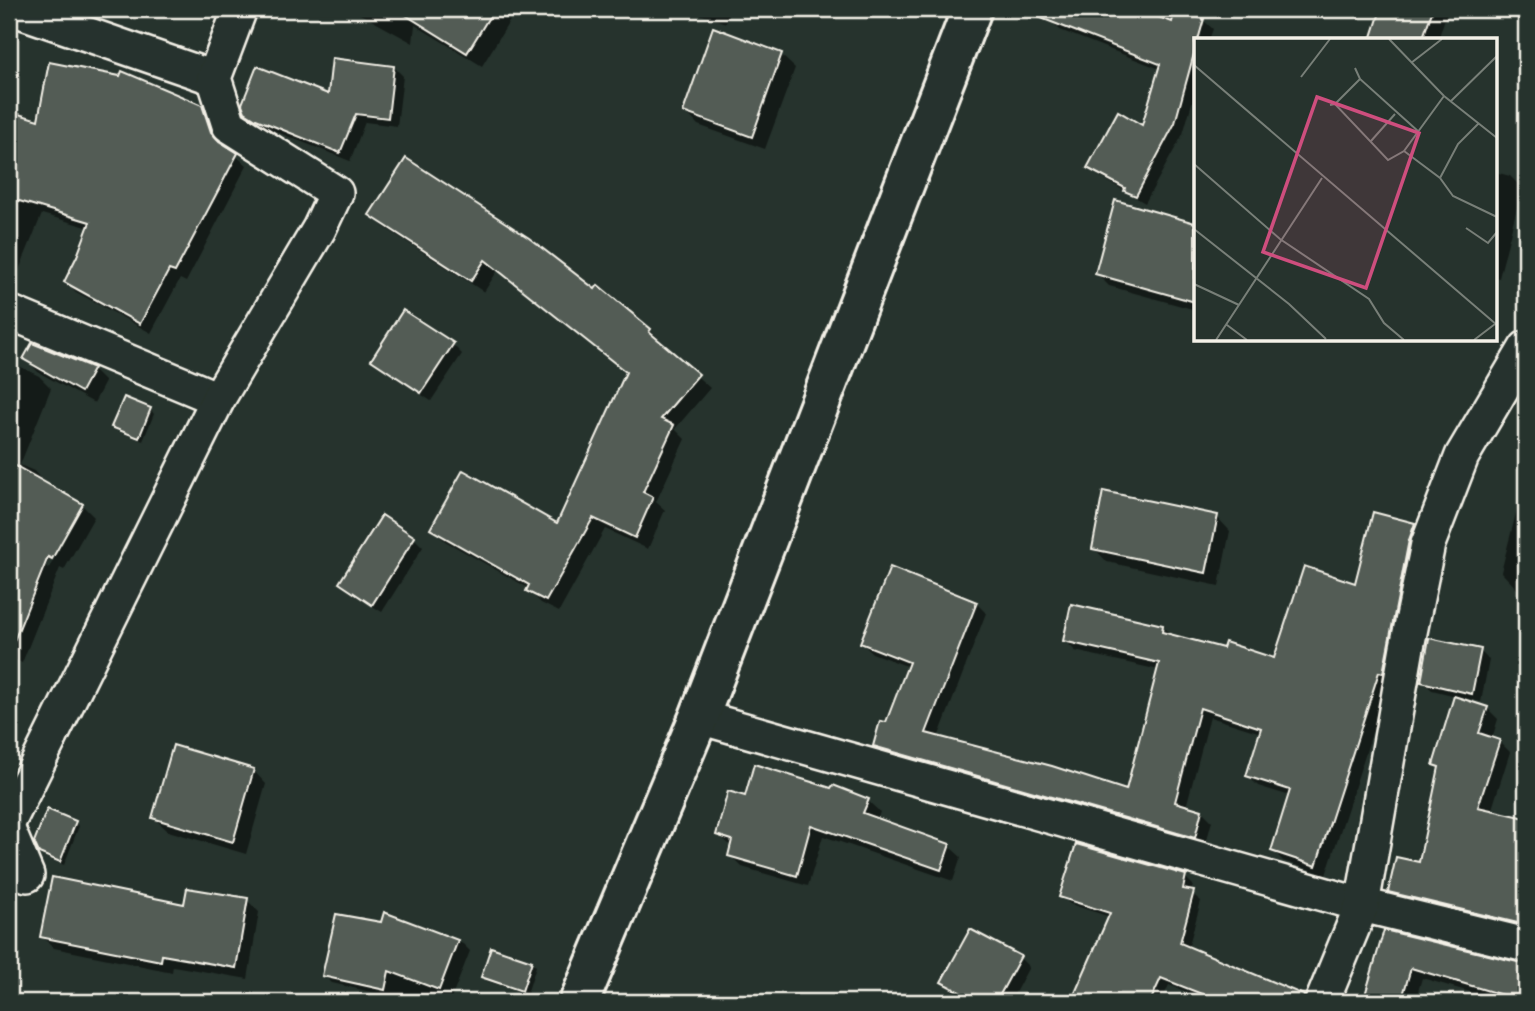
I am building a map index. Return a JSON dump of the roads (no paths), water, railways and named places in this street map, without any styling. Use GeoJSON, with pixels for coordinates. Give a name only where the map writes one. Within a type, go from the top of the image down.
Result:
{"type":"FeatureCollection","features":[{"type":"Feature","properties":{"kind":"street"},"geometry":{"type":"LineString","coordinates":[[14,9],[214,78]]}},
{"type":"Feature","properties":{"kind":"street"},"geometry":{"type":"LineString","coordinates":[[9,821],[219,399],[319,229],[336,193],[229,125],[214,78],[240,9]]}},
{"type":"Feature","properties":{"kind":"street"},"geometry":{"type":"LineString","coordinates":[[579,1002],[699,716],[972,9]]}},
{"type":"Feature","properties":{"kind":"street"},"geometry":{"type":"LineString","coordinates":[[9,312],[219,399]]}},
{"type":"Feature","properties":{"kind":"street"},"geometry":{"type":"LineString","coordinates":[[1322,1002],[1362,905],[1407,647],[1428,544],[1462,456],[1526,348]]}},
{"type":"Feature","properties":{"kind":"street"},"geometry":{"type":"LineString","coordinates":[[699,716],[1362,905],[1526,945]]}},
{"type":"Feature","properties":{"kind":"street"},"geometry":{"type":"LineString","coordinates":[[9,832],[27,875]]}}]}
